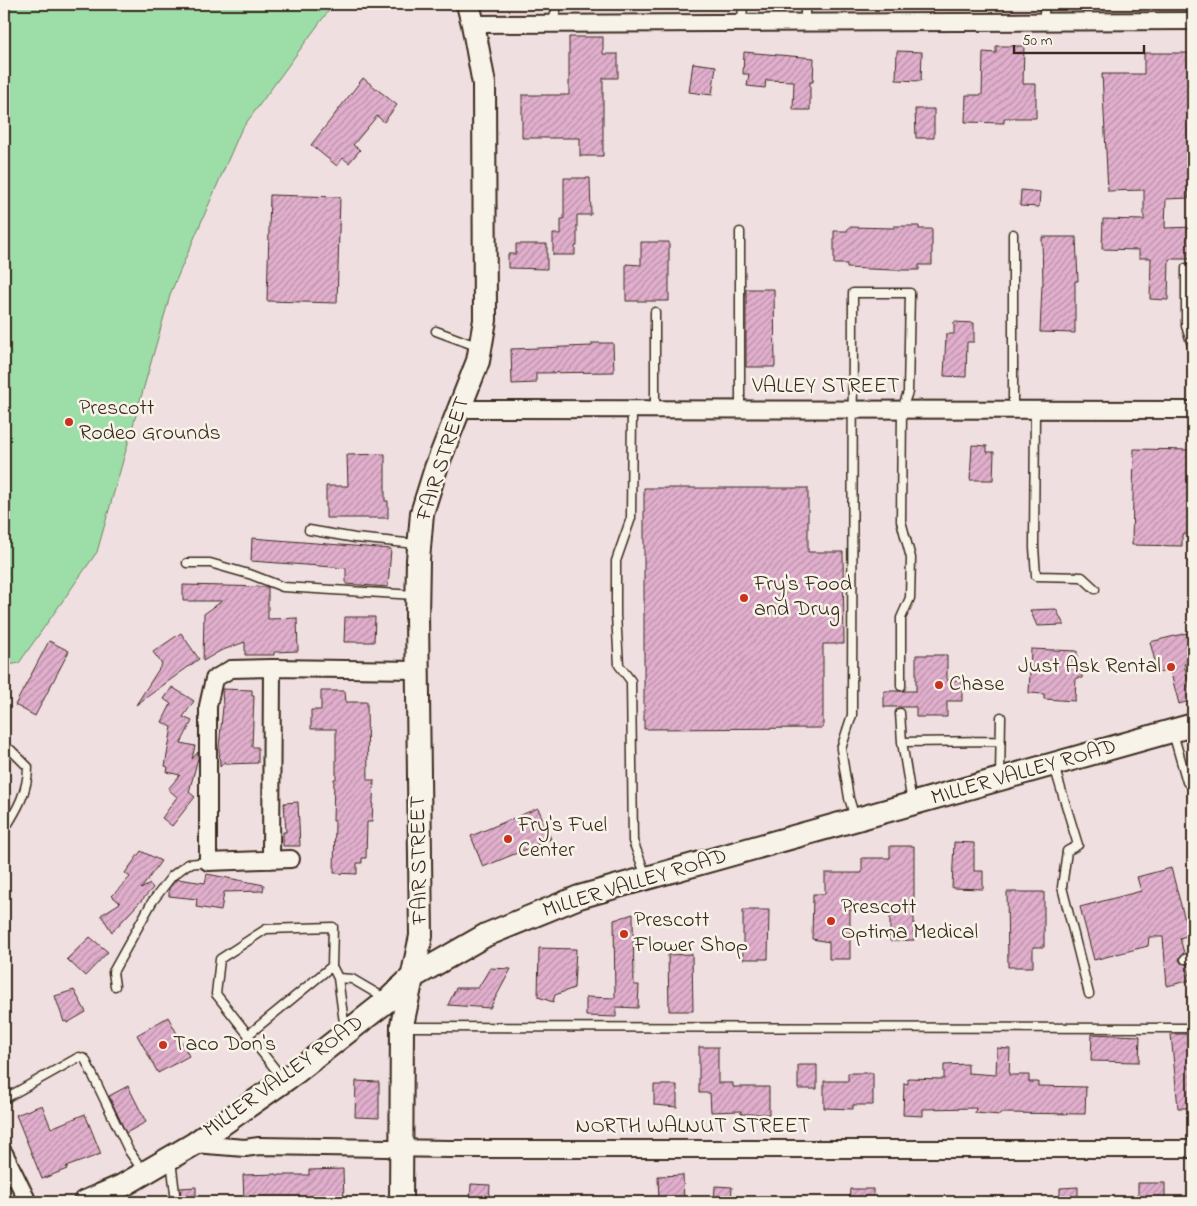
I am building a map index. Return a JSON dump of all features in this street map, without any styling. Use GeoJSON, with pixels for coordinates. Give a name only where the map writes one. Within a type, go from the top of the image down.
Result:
{"type":"FeatureCollection","features":[{"type":"Feature","properties":{"kind":"main road","name":"FAIR STREET"},"geometry":{"type":"LineString","coordinates":[[401,1202],[402,1028],[421,936],[417,595],[422,512],[436,468],[478,361],[484,320],[484,84],[470,14]]}},
{"type":"Feature","properties":{"kind":"main road","name":"MILLER VALLEY ROAD"},"geometry":{"type":"LineString","coordinates":[[85,1202],[122,1186],[194,1144],[284,1081],[388,1000],[411,978],[486,934],[579,897],[1183,728]]}},
{"type":"Feature","properties":{"kind":"street"},"geometry":{"type":"LineString","coordinates":[[470,14],[552,24],[1193,21]]}},
{"type":"Feature","properties":{"kind":"street","name":"VALLEY STREET"},"geometry":{"type":"LineString","coordinates":[[459,409],[1193,410]]}},
{"type":"Feature","properties":{"kind":"street"},"geometry":{"type":"LineString","coordinates":[[271,860],[272,668]]}},
{"type":"Feature","properties":{"kind":"street"},"geometry":{"type":"LineString","coordinates":[[291,858],[208,862],[208,706],[214,679],[231,669],[417,670]]}},
{"type":"Feature","properties":{"kind":"street","name":"NORTH WALNUT STREET"},"geometry":{"type":"LineString","coordinates":[[194,1144],[245,1148],[259,1146],[402,1149],[1193,1149]]}},
{"type":"Feature","properties":{"kind":"street"},"geometry":{"type":"LineString","coordinates":[[4,1153],[26,1198],[26,1202]]}},
{"type":"Feature","properties":{"kind":"lane"},"geometry":{"type":"LineString","coordinates":[[552,24],[558,4]]}},
{"type":"Feature","properties":{"kind":"lane"},"geometry":{"type":"LineString","coordinates":[[742,23],[743,4]]}},
{"type":"Feature","properties":{"kind":"lane"},"geometry":{"type":"LineString","coordinates":[[805,4],[805,22]]}},
{"type":"Feature","properties":{"kind":"lane"},"geometry":{"type":"LineString","coordinates":[[1043,22],[1044,4]]}},
{"type":"Feature","properties":{"kind":"lane"},"geometry":{"type":"LineString","coordinates":[[740,232],[740,409]]}},
{"type":"Feature","properties":{"kind":"lane"},"geometry":{"type":"LineString","coordinates":[[1013,234],[1013,409]]}},
{"type":"Feature","properties":{"kind":"lane"},"geometry":{"type":"LineString","coordinates":[[1186,268],[1186,326],[1193,348]]}},
{"type":"Feature","properties":{"kind":"lane"},"geometry":{"type":"LineString","coordinates":[[855,820],[849,798],[841,749],[852,715],[853,293],[910,293],[908,392],[902,409],[901,521],[910,558],[910,598],[901,618],[901,686]]}},
{"type":"Feature","properties":{"kind":"lane"},"geometry":{"type":"LineString","coordinates":[[655,312],[655,409]]}},
{"type":"Feature","properties":{"kind":"lane"},"geometry":{"type":"LineString","coordinates":[[436,331],[480,348]]}},
{"type":"Feature","properties":{"kind":"lane"},"geometry":{"type":"LineString","coordinates":[[632,409],[631,518],[616,561],[616,615],[619,665],[630,681],[633,841],[646,878]]}},
{"type":"Feature","properties":{"kind":"lane"},"geometry":{"type":"LineString","coordinates":[[1035,409],[1034,547],[1036,576],[1082,577],[1095,589]]}},
{"type":"Feature","properties":{"kind":"lane"},"geometry":{"type":"LineString","coordinates":[[308,530],[419,545]]}},
{"type":"Feature","properties":{"kind":"lane"},"geometry":{"type":"LineString","coordinates":[[187,563],[210,563],[252,575],[284,587],[417,595]]}},
{"type":"Feature","properties":{"kind":"lane"},"geometry":{"type":"LineString","coordinates":[[900,713],[902,742],[912,804]]}},
{"type":"Feature","properties":{"kind":"lane"},"geometry":{"type":"LineString","coordinates":[[1000,779],[1001,717]]}},
{"type":"Feature","properties":{"kind":"lane"},"geometry":{"type":"LineString","coordinates":[[1183,728],[1187,782]]}},
{"type":"Feature","properties":{"kind":"lane"},"geometry":{"type":"LineString","coordinates":[[902,742],[1000,741]]}},
{"type":"Feature","properties":{"kind":"lane"},"geometry":{"type":"LineString","coordinates":[[4,830],[18,807],[28,781],[28,767],[11,750]]}},
{"type":"Feature","properties":{"kind":"lane"},"geometry":{"type":"LineString","coordinates":[[1054,764],[1078,845],[1068,851],[1062,887],[1089,994]]}},
{"type":"Feature","properties":{"kind":"lane"},"geometry":{"type":"LineString","coordinates":[[115,986],[113,972],[152,902],[172,876],[188,864],[208,862]]}},
{"type":"Feature","properties":{"kind":"lane"},"geometry":{"type":"LineString","coordinates":[[284,1081],[216,994],[220,959],[266,929],[333,927],[332,966],[338,978],[345,1034]]}},
{"type":"Feature","properties":{"kind":"lane"},"geometry":{"type":"LineString","coordinates":[[248,1035],[332,966]]}},
{"type":"Feature","properties":{"kind":"lane"},"geometry":{"type":"LineString","coordinates":[[338,978],[352,979],[388,1000]]}},
{"type":"Feature","properties":{"kind":"lane"},"geometry":{"type":"LineString","coordinates":[[402,1028],[1193,1028]]}},
{"type":"Feature","properties":{"kind":"lane"},"geometry":{"type":"LineString","coordinates":[[4,1099],[79,1058],[85,1059],[129,1151],[144,1173]]}},
{"type":"Feature","properties":{"kind":"lane"},"geometry":{"type":"LineString","coordinates":[[170,1158],[176,1202]]}},
{"type":"Feature","properties":{"kind":"green space","name":"Prescott Rodeo Grounds"},"geometry":{"type":"Polygon","coordinates":[[[4,4],[358,4],[329,10],[241,130],[171,292],[97,552],[19,663],[4,666],[4,4]]]}},
{"type":"Feature","properties":{"kind":"building"},"geometry":{"type":"Polygon","coordinates":[[[569,37],[603,37],[603,54],[618,54],[618,78],[603,78],[603,156],[580,156],[580,138],[522,138],[522,95],[569,95],[569,37]]]}},
{"type":"Feature","properties":{"kind":"building"},"geometry":{"type":"Polygon","coordinates":[[[996,46],[1024,46],[1023,84],[1036,84],[1036,118],[1004,118],[1004,123],[965,122],[966,95],[982,95],[983,52],[996,53],[996,46]]]}},
{"type":"Feature","properties":{"kind":"building"},"geometry":{"type":"Polygon","coordinates":[[[897,51],[922,52],[921,81],[896,80],[897,51]]]}},
{"type":"Feature","properties":{"kind":"building"},"geometry":{"type":"Polygon","coordinates":[[[744,52],[814,58],[813,82],[810,82],[810,110],[793,110],[794,81],[766,80],[765,88],[747,86],[749,74],[743,74],[744,52]]]}},
{"type":"Feature","properties":{"kind":"building"},"geometry":{"type":"Polygon","coordinates":[[[1144,53],[1189,53],[1189,198],[1166,199],[1165,228],[1193,227],[1193,259],[1169,259],[1168,300],[1150,299],[1151,258],[1139,258],[1139,250],[1102,249],[1103,219],[1144,220],[1144,190],[1108,191],[1102,74],[1144,74],[1144,53]]]}},
{"type":"Feature","properties":{"kind":"building"},"geometry":{"type":"Polygon","coordinates":[[[693,63],[716,66],[712,95],[689,92],[693,63]]]}},
{"type":"Feature","properties":{"kind":"building"},"geometry":{"type":"Polygon","coordinates":[[[363,78],[397,105],[384,122],[377,116],[353,145],[360,150],[349,163],[343,158],[337,166],[311,145],[363,78]]]}},
{"type":"Feature","properties":{"kind":"building"},"geometry":{"type":"Polygon","coordinates":[[[915,109],[934,109],[934,138],[916,138],[915,109]]]}},
{"type":"Feature","properties":{"kind":"building"},"geometry":{"type":"Polygon","coordinates":[[[564,178],[590,178],[591,215],[577,215],[577,246],[575,246],[575,255],[553,255],[553,234],[561,234],[561,219],[564,219],[564,178]]]}},
{"type":"Feature","properties":{"kind":"building"},"geometry":{"type":"Polygon","coordinates":[[[1021,190],[1040,192],[1039,207],[1020,206],[1021,190]]]}},
{"type":"Feature","properties":{"kind":"building"},"geometry":{"type":"Polygon","coordinates":[[[270,195],[340,197],[337,303],[267,301],[270,195]]]}},
{"type":"Feature","properties":{"kind":"building"},"geometry":{"type":"Polygon","coordinates":[[[894,226],[919,226],[919,229],[932,229],[932,265],[919,265],[919,270],[893,270],[847,268],[847,264],[834,264],[834,231],[847,231],[849,227],[894,228],[894,226]]]}},
{"type":"Feature","properties":{"kind":"building"},"geometry":{"type":"Polygon","coordinates":[[[1042,237],[1076,237],[1078,281],[1075,281],[1075,333],[1040,332],[1043,285],[1042,237]]]}},
{"type":"Feature","properties":{"kind":"building"},"geometry":{"type":"Polygon","coordinates":[[[641,242],[669,242],[669,301],[626,301],[626,264],[641,265],[641,242]]]}},
{"type":"Feature","properties":{"kind":"building"},"geometry":{"type":"Polygon","coordinates":[[[516,244],[547,244],[547,269],[508,268],[508,254],[516,254],[516,244]]]}},
{"type":"Feature","properties":{"kind":"building"},"geometry":{"type":"Polygon","coordinates":[[[746,289],[774,289],[775,367],[746,367],[746,289]]]}},
{"type":"Feature","properties":{"kind":"building"},"geometry":{"type":"Polygon","coordinates":[[[954,322],[974,323],[974,342],[967,342],[966,377],[944,376],[946,334],[954,334],[954,322]]]}},
{"type":"Feature","properties":{"kind":"building"},"geometry":{"type":"Polygon","coordinates":[[[592,343],[613,343],[614,372],[536,373],[536,383],[512,384],[511,349],[592,346],[592,343]]]}},
{"type":"Feature","properties":{"kind":"building"},"geometry":{"type":"Polygon","coordinates":[[[972,445],[987,446],[987,452],[994,452],[993,480],[970,480],[972,445]]]}},
{"type":"Feature","properties":{"kind":"building"},"geometry":{"type":"Polygon","coordinates":[[[1134,449],[1193,450],[1193,534],[1182,534],[1182,546],[1132,545],[1134,449]]]}},
{"type":"Feature","properties":{"kind":"building"},"geometry":{"type":"Polygon","coordinates":[[[385,454],[385,501],[388,501],[388,518],[326,518],[326,486],[348,486],[347,455],[385,454]]]}},
{"type":"Feature","properties":{"kind":"building","name":"Fry's Food and Drug"},"geometry":{"type":"Polygon","coordinates":[[[644,488],[808,488],[808,552],[843,552],[844,644],[823,644],[823,728],[644,729],[644,488]]]}},
{"type":"Feature","properties":{"kind":"building"},"geometry":{"type":"Polygon","coordinates":[[[252,538],[391,549],[388,587],[346,584],[346,568],[251,561],[252,538]]]}},
{"type":"Feature","properties":{"kind":"building"},"geometry":{"type":"Polygon","coordinates":[[[183,585],[268,587],[268,619],[297,618],[298,651],[274,652],[274,655],[245,655],[245,642],[220,651],[203,661],[204,614],[222,601],[183,601],[183,585]]]}},
{"type":"Feature","properties":{"kind":"building"},"geometry":{"type":"Polygon","coordinates":[[[1056,609],[1064,625],[1037,626],[1030,610],[1056,609]]]}},
{"type":"Feature","properties":{"kind":"building"},"geometry":{"type":"Polygon","coordinates":[[[345,617],[375,617],[374,642],[344,642],[345,617]]]}},
{"type":"Feature","properties":{"kind":"building"},"geometry":{"type":"Polygon","coordinates":[[[181,633],[199,659],[136,705],[162,664],[153,652],[181,633]]]}},
{"type":"Feature","properties":{"kind":"building","name":"Just Ask Rental"},"geometry":{"type":"Polygon","coordinates":[[[1187,633],[1193,662],[1184,664],[1193,700],[1179,704],[1170,670],[1158,673],[1150,642],[1187,633]]]}},
{"type":"Feature","properties":{"kind":"building"},"geometry":{"type":"Polygon","coordinates":[[[49,641],[69,651],[35,716],[15,705],[49,641]]]}},
{"type":"Feature","properties":{"kind":"building"},"geometry":{"type":"Polygon","coordinates":[[[1031,649],[1077,651],[1077,665],[1082,665],[1082,678],[1076,678],[1075,701],[1044,699],[1044,694],[1029,693],[1031,649]]]}},
{"type":"Feature","properties":{"kind":"building","name":"Chase"},"geometry":{"type":"Polygon","coordinates":[[[916,655],[947,655],[947,680],[962,680],[962,701],[947,701],[947,717],[916,717],[916,707],[884,707],[884,691],[916,691],[916,655]]]}},
{"type":"Feature","properties":{"kind":"building"},"geometry":{"type":"Polygon","coordinates":[[[172,687],[194,701],[183,717],[192,721],[181,743],[195,746],[192,759],[198,752],[198,758],[189,792],[195,797],[172,826],[162,818],[177,797],[168,789],[180,775],[167,772],[168,767],[165,766],[172,727],[162,722],[171,704],[164,699],[172,687]]]}},
{"type":"Feature","properties":{"kind":"building"},"geometry":{"type":"Polygon","coordinates":[[[222,689],[252,690],[252,696],[254,696],[252,747],[258,747],[258,763],[225,764],[225,761],[220,767],[219,747],[223,707],[222,689]]]}},
{"type":"Feature","properties":{"kind":"building"},"geometry":{"type":"Polygon","coordinates":[[[321,691],[345,691],[346,702],[367,702],[368,780],[374,780],[372,822],[367,822],[366,858],[362,858],[362,863],[357,863],[357,874],[334,873],[335,821],[333,821],[334,779],[336,779],[336,729],[311,729],[311,710],[321,710],[321,691]]]}},
{"type":"Feature","properties":{"kind":"building"},"geometry":{"type":"Polygon","coordinates":[[[298,802],[300,846],[283,846],[283,832],[286,832],[284,803],[298,802]]]}},
{"type":"Feature","properties":{"kind":"building","name":"Fry's Fuel Center"},"geometry":{"type":"Polygon","coordinates":[[[538,808],[551,839],[483,867],[471,836],[538,808]]]}},
{"type":"Feature","properties":{"kind":"building"},"geometry":{"type":"Polygon","coordinates":[[[954,842],[974,843],[974,871],[983,871],[983,889],[952,888],[954,842]]]}},
{"type":"Feature","properties":{"kind":"building"},"geometry":{"type":"Polygon","coordinates":[[[890,846],[914,846],[914,940],[890,941],[890,912],[850,910],[850,959],[829,959],[829,942],[812,939],[813,894],[825,894],[825,873],[862,873],[862,858],[890,858],[890,846]]]}},
{"type":"Feature","properties":{"kind":"building"},"geometry":{"type":"Polygon","coordinates":[[[141,851],[161,861],[141,889],[150,884],[153,888],[112,932],[101,915],[120,903],[112,896],[130,877],[125,873],[141,851]]]}},
{"type":"Feature","properties":{"kind":"building"},"geometry":{"type":"Polygon","coordinates":[[[1171,868],[1189,935],[1180,938],[1184,953],[1179,960],[1181,963],[1187,964],[1191,980],[1167,986],[1163,937],[1149,937],[1148,946],[1094,960],[1080,907],[1141,891],[1137,877],[1171,868]]]}},
{"type":"Feature","properties":{"kind":"building"},"geometry":{"type":"Polygon","coordinates":[[[207,874],[264,885],[263,891],[224,892],[221,911],[196,907],[197,899],[169,896],[169,888],[177,879],[205,883],[207,874]]]}},
{"type":"Feature","properties":{"kind":"building"},"geometry":{"type":"Polygon","coordinates":[[[1007,892],[1044,892],[1044,947],[1033,947],[1033,967],[1008,967],[1007,892]]]}},
{"type":"Feature","properties":{"kind":"building"},"geometry":{"type":"Polygon","coordinates":[[[743,910],[769,910],[768,959],[743,959],[743,910]]]}},
{"type":"Feature","properties":{"kind":"building"},"geometry":{"type":"Polygon","coordinates":[[[633,914],[634,985],[639,985],[638,1008],[616,1007],[616,1017],[586,1016],[586,997],[615,998],[614,920],[633,914]]]}},
{"type":"Feature","properties":{"kind":"building"},"geometry":{"type":"Polygon","coordinates":[[[90,937],[108,952],[85,976],[67,959],[90,937]]]}},
{"type":"Feature","properties":{"kind":"building"},"geometry":{"type":"Polygon","coordinates":[[[539,948],[576,949],[574,988],[555,995],[553,1002],[538,997],[539,948]]]}},
{"type":"Feature","properties":{"kind":"building"},"geometry":{"type":"Polygon","coordinates":[[[692,954],[693,1011],[669,1011],[668,955],[692,954]]]}},
{"type":"Feature","properties":{"kind":"building"},"geometry":{"type":"Polygon","coordinates":[[[490,968],[511,969],[490,1008],[448,1005],[456,988],[478,988],[490,968]]]}},
{"type":"Feature","properties":{"kind":"building"},"geometry":{"type":"Polygon","coordinates":[[[74,990],[86,1012],[67,1023],[66,1021],[64,1022],[55,996],[74,990]]]}},
{"type":"Feature","properties":{"kind":"building","name":"Taco Don's"},"geometry":{"type":"Polygon","coordinates":[[[168,1017],[189,1056],[158,1073],[137,1035],[168,1017]]]}},
{"type":"Feature","properties":{"kind":"building"},"geometry":{"type":"Polygon","coordinates":[[[1092,1034],[1140,1036],[1139,1062],[1091,1061],[1092,1034]]]}},
{"type":"Feature","properties":{"kind":"building"},"geometry":{"type":"Polygon","coordinates":[[[1171,1034],[1193,1034],[1193,1108],[1178,1108],[1171,1034]]]}},
{"type":"Feature","properties":{"kind":"building"},"geometry":{"type":"Polygon","coordinates":[[[699,1047],[718,1047],[718,1083],[733,1083],[733,1087],[769,1087],[769,1114],[741,1114],[741,1111],[711,1112],[710,1093],[699,1093],[699,1047]]]}},
{"type":"Feature","properties":{"kind":"building"},"geometry":{"type":"Polygon","coordinates":[[[997,1048],[1010,1049],[1009,1075],[1029,1075],[1029,1082],[1038,1082],[1038,1086],[1086,1087],[1085,1114],[1000,1113],[1000,1115],[975,1113],[976,1108],[923,1109],[923,1116],[903,1115],[904,1083],[908,1084],[908,1078],[944,1079],[944,1065],[968,1064],[968,1073],[996,1075],[997,1048]]]}},
{"type":"Feature","properties":{"kind":"building"},"geometry":{"type":"Polygon","coordinates":[[[798,1065],[817,1065],[817,1089],[798,1089],[798,1065]]]}},
{"type":"Feature","properties":{"kind":"building"},"geometry":{"type":"Polygon","coordinates":[[[848,1073],[873,1073],[873,1105],[853,1105],[853,1109],[824,1108],[824,1081],[848,1081],[848,1073]]]}},
{"type":"Feature","properties":{"kind":"building"},"geometry":{"type":"Polygon","coordinates":[[[356,1081],[379,1082],[379,1118],[355,1117],[356,1081]]]}},
{"type":"Feature","properties":{"kind":"building"},"geometry":{"type":"Polygon","coordinates":[[[654,1085],[677,1085],[677,1107],[654,1105],[654,1085]]]}},
{"type":"Feature","properties":{"kind":"building"},"geometry":{"type":"Polygon","coordinates":[[[128,1086],[146,1122],[126,1133],[109,1096],[128,1086]]]}},
{"type":"Feature","properties":{"kind":"building"},"geometry":{"type":"Polygon","coordinates":[[[42,1105],[51,1128],[85,1114],[101,1154],[66,1167],[67,1169],[42,1179],[16,1115],[42,1105]]]}},
{"type":"Feature","properties":{"kind":"building"},"geometry":{"type":"Polygon","coordinates":[[[343,1169],[344,1202],[244,1202],[243,1175],[309,1175],[309,1170],[343,1169]]]}},
{"type":"Feature","properties":{"kind":"building"},"geometry":{"type":"Polygon","coordinates":[[[683,1175],[684,1202],[659,1202],[658,1176],[683,1175]]]}},
{"type":"Feature","properties":{"kind":"building"},"geometry":{"type":"Polygon","coordinates":[[[1138,1183],[1165,1183],[1165,1202],[1138,1202],[1138,1183]]]}},
{"type":"Feature","properties":{"kind":"building"},"geometry":{"type":"Polygon","coordinates":[[[471,1184],[490,1185],[489,1202],[470,1202],[471,1184]]]}},
{"type":"Feature","properties":{"kind":"building"},"geometry":{"type":"Polygon","coordinates":[[[715,1186],[732,1187],[731,1202],[714,1202],[715,1186]]]}},
{"type":"Feature","properties":{"kind":"building"},"geometry":{"type":"Polygon","coordinates":[[[196,1187],[196,1202],[182,1202],[180,1188],[196,1187]]]}},
{"type":"Feature","properties":{"kind":"building"},"geometry":{"type":"Polygon","coordinates":[[[1078,1187],[1078,1202],[1060,1202],[1060,1188],[1078,1187]]]}},
{"type":"Feature","properties":{"kind":"building"},"geometry":{"type":"Polygon","coordinates":[[[850,1189],[873,1189],[873,1202],[849,1202],[850,1189]]]}},
{"type":"Feature","properties":{"kind":"place","name":"Prescott Rodeo Grounds"},"geometry":{"type":"Point","coordinates":[69,422]}},
{"type":"Feature","properties":{"kind":"place","name":"Fry's Food and Drug"},"geometry":{"type":"Point","coordinates":[744,598]}},
{"type":"Feature","properties":{"kind":"place","name":"Just Ask Rental"},"geometry":{"type":"Point","coordinates":[1171,667]}},
{"type":"Feature","properties":{"kind":"place","name":"Chase"},"geometry":{"type":"Point","coordinates":[939,685]}},
{"type":"Feature","properties":{"kind":"place","name":"Fry's Fuel Center"},"geometry":{"type":"Point","coordinates":[508,839]}},
{"type":"Feature","properties":{"kind":"place","name":"Prescott Optima Medical"},"geometry":{"type":"Point","coordinates":[831,921]}},
{"type":"Feature","properties":{"kind":"place","name":"Prescott Flower Shop"},"geometry":{"type":"Point","coordinates":[624,934]}},
{"type":"Feature","properties":{"kind":"place","name":"Taco Don's"},"geometry":{"type":"Point","coordinates":[163,1045]}}]}
